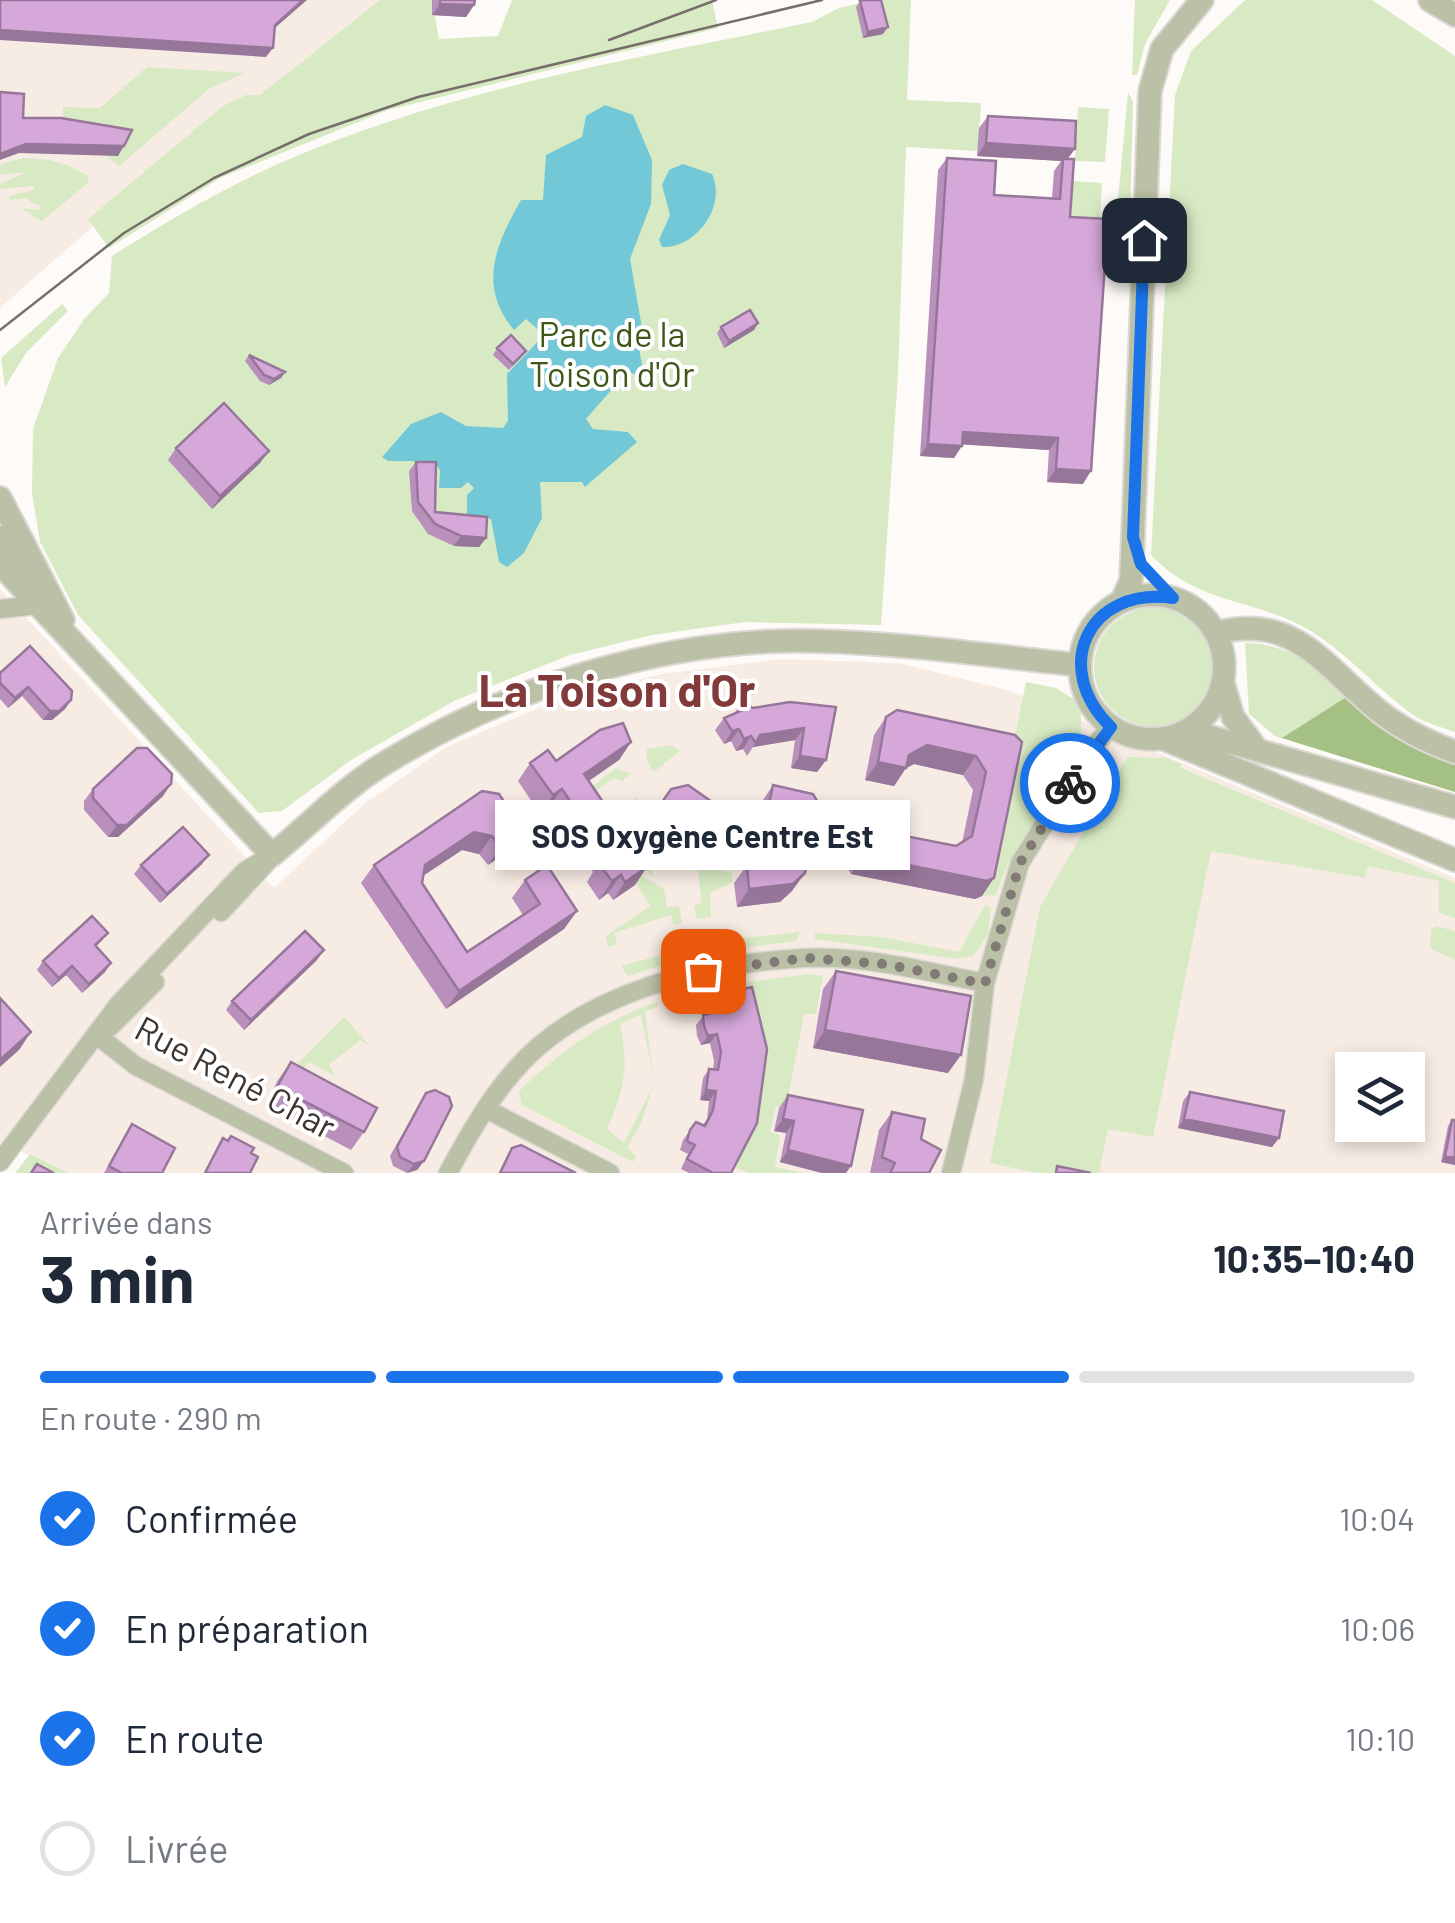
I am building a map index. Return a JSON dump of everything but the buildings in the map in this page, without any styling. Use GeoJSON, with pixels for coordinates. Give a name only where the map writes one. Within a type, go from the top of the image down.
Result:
{"type":"FeatureCollection","features":[{"type":"Feature","properties":{"kind":"street"},"geometry":{"type":"LineString","coordinates":[[1122,601],[1131,580],[1150,91],[1162,50],[1202,0]]}},
{"type":"Feature","properties":{"kind":"street"},"geometry":{"type":"LineString","coordinates":[[1430,0],[1455,15]]}},
{"type":"Feature","properties":{"kind":"street"},"geometry":{"type":"LineString","coordinates":[[1,510],[77,645]]}},
{"type":"Feature","properties":{"kind":"street"},"geometry":{"type":"LineString","coordinates":[[0,537],[46,613]]}},
{"type":"Feature","properties":{"kind":"street"},"geometry":{"type":"LineString","coordinates":[[1133,537],[1141,564],[1173,598]]}},
{"type":"Feature","properties":{"kind":"street"},"geometry":{"type":"LineString","coordinates":[[0,564],[272,855]]}},
{"type":"Feature","properties":{"kind":"street"},"geometry":{"type":"LineString","coordinates":[[1164,739],[1187,730],[1215,703],[1223,682],[1224,661],[1216,633],[1192,607],[1173,598],[1152,595],[1122,601],[1094,623],[1080,665],[1088,699],[1111,727],[1127,735],[1164,739],[1455,860]]}},
{"type":"Feature","properties":{"kind":"street"},"geometry":{"type":"LineString","coordinates":[[0,609],[46,613]]}},
{"type":"Feature","properties":{"kind":"street"},"geometry":{"type":"LineString","coordinates":[[1216,633],[1252,627],[1300,641],[1402,728],[1455,752]]}},
{"type":"Feature","properties":{"kind":"street"},"geometry":{"type":"LineString","coordinates":[[0,1162],[98,1036],[129,1012],[177,956],[256,878],[272,855],[374,770],[448,729],[535,691],[626,663],[760,642],[813,641],[1080,665]]}},
{"type":"Feature","properties":{"kind":"street"},"geometry":{"type":"LineString","coordinates":[[1223,682],[1234,717],[1256,748]]}},
{"type":"Feature","properties":{"kind":"street"},"geometry":{"type":"LineString","coordinates":[[951,1173],[974,1079],[985,984],[1020,863],[1090,751],[1111,727]]}},
{"type":"Feature","properties":{"kind":"street"},"geometry":{"type":"LineString","coordinates":[[1187,730],[1455,807]]}},
{"type":"Feature","properties":{"kind":"street"},"geometry":{"type":"LineString","coordinates":[[448,1173],[486,1109],[516,1069],[575,1021],[626,996],[703,971],[806,958],[884,964],[985,984]]}},
{"type":"Feature","properties":{"kind":"street","name":"Rue René Char"},"geometry":{"type":"LineString","coordinates":[[98,1036],[136,1066],[344,1173]]}},
{"type":"Feature","properties":{"kind":"street"},"geometry":{"type":"LineString","coordinates":[[486,1109],[610,1173]]}},
{"type":"Feature","properties":{"kind":"shaded area"},"geometry":{"type":"Polygon","coordinates":[[[0,0],[393,0],[99,221],[0,308],[0,0]]]}},
{"type":"Feature","properties":{"kind":"shaded area"},"geometry":{"type":"Polygon","coordinates":[[[0,589],[274,888],[364,804],[448,746],[553,702],[661,674],[782,659],[899,663],[1011,691],[1455,878],[1455,1173],[68,1173],[0,1142],[0,589]]]}},
{"type":"Feature","properties":{"kind":"green space"},"geometry":{"type":"Polygon","coordinates":[[[380,0],[432,0],[439,39],[498,36],[512,0],[712,0],[718,28],[388,110],[220,178],[109,248],[88,219],[223,106],[246,95],[260,95],[380,0]]]}},
{"type":"Feature","properties":{"kind":"green space","name":"Parc de la Toison d'Or"},"geometry":{"type":"Polygon","coordinates":[[[873,0],[911,0],[907,100],[981,103],[978,151],[906,147],[898,375],[881,625],[745,622],[652,635],[570,655],[456,700],[351,760],[282,811],[259,813],[78,615],[40,542],[32,493],[33,429],[58,358],[85,318],[109,293],[112,256],[256,174],[408,115],[609,63],[812,22],[839,8],[873,0]]]}},
{"type":"Feature","properties":{"kind":"green space"},"geometry":{"type":"Polygon","coordinates":[[[1135,0],[1170,0],[1145,44],[1137,75],[1132,75],[1135,0]]]}},
{"type":"Feature","properties":{"kind":"green space"},"geometry":{"type":"Polygon","coordinates":[[[1245,0],[1372,0],[1455,56],[1455,732],[1412,714],[1312,632],[1277,615],[1203,591],[1151,555],[1175,95],[1191,51],[1245,0]]]}},
{"type":"Feature","properties":{"kind":"green space"},"geometry":{"type":"Polygon","coordinates":[[[147,67],[245,73],[210,88],[119,166],[106,156],[118,155],[63,127],[63,107],[100,108],[147,67]]]}},
{"type":"Feature","properties":{"kind":"green space"},"geometry":{"type":"Polygon","coordinates":[[[1128,92],[1133,102],[1130,222],[1116,221],[1128,92]]]}},
{"type":"Feature","properties":{"kind":"green space"},"geometry":{"type":"Polygon","coordinates":[[[1078,107],[1109,109],[1105,162],[1075,161],[1078,107]]]}},
{"type":"Feature","properties":{"kind":"green space"},"geometry":{"type":"Polygon","coordinates":[[[24,158],[65,165],[88,176],[88,183],[42,221],[21,208],[39,210],[41,206],[29,202],[29,198],[10,200],[9,196],[34,190],[34,186],[0,189],[0,184],[27,172],[0,175],[0,164],[24,158]]]}},
{"type":"Feature","properties":{"kind":"green space"},"geometry":{"type":"Polygon","coordinates":[[[1073,181],[1102,183],[1100,219],[1071,218],[1073,181]]]}},
{"type":"Feature","properties":{"kind":"green space"},"geometry":{"type":"Polygon","coordinates":[[[62,304],[68,311],[26,353],[5,387],[1,358],[62,304]]]}},
{"type":"Feature","properties":{"kind":"green space"},"geometry":{"type":"Polygon","coordinates":[[[1153,608],[1176,612],[1195,625],[1208,644],[1212,667],[1208,690],[1195,709],[1176,722],[1153,726],[1130,722],[1111,709],[1098,690],[1094,667],[1098,644],[1111,625],[1130,612],[1153,608]]]}},
{"type":"Feature","properties":{"kind":"green space"},"geometry":{"type":"Polygon","coordinates":[[[1245,643],[1293,654],[1334,681],[1411,746],[1455,761],[1455,792],[1275,736],[1249,714],[1245,643]]]}},
{"type":"Feature","properties":{"kind":"green space"},"geometry":{"type":"Polygon","coordinates":[[[1026,682],[1056,688],[1075,700],[1081,715],[1081,747],[1007,866],[996,895],[982,896],[1026,682]]]}},
{"type":"Feature","properties":{"kind":"green space"},"geometry":{"type":"Polygon","coordinates":[[[1348,696],[1415,749],[1455,761],[1455,792],[1282,738],[1348,696]]]}},
{"type":"Feature","properties":{"kind":"green space"},"geometry":{"type":"Polygon","coordinates":[[[672,745],[680,751],[654,772],[647,761],[647,749],[672,745]]]}},
{"type":"Feature","properties":{"kind":"green space"},"geometry":{"type":"Polygon","coordinates":[[[1127,757],[1167,758],[1181,764],[1181,768],[1455,883],[1455,918],[1439,913],[1439,881],[1368,866],[1365,878],[1211,851],[1153,1137],[1108,1129],[1099,1173],[1037,1173],[990,1163],[1040,907],[1127,757]]]}},
{"type":"Feature","properties":{"kind":"green space"},"geometry":{"type":"Polygon","coordinates":[[[616,768],[631,774],[622,781],[614,778],[592,794],[609,818],[637,798],[640,803],[623,820],[635,851],[642,851],[654,876],[622,858],[579,797],[616,768]]]}},
{"type":"Feature","properties":{"kind":"green space"},"geometry":{"type":"Polygon","coordinates":[[[717,856],[715,869],[732,873],[733,882],[710,893],[711,917],[697,919],[694,906],[702,902],[696,861],[717,856]]]}},
{"type":"Feature","properties":{"kind":"green space"},"geometry":{"type":"Polygon","coordinates":[[[635,872],[664,889],[667,907],[679,906],[682,922],[674,925],[671,915],[614,933],[617,944],[608,947],[606,936],[650,906],[632,877],[635,872]]]}},
{"type":"Feature","properties":{"kind":"green space"},"geometry":{"type":"Polygon","coordinates":[[[985,905],[991,907],[988,935],[973,956],[958,959],[815,939],[815,933],[882,937],[959,952],[985,905]]]}},
{"type":"Feature","properties":{"kind":"green space"},"geometry":{"type":"Polygon","coordinates":[[[1436,926],[1455,931],[1455,960],[1430,948],[1431,930],[1436,926]]]}},
{"type":"Feature","properties":{"kind":"green space"},"geometry":{"type":"Polygon","coordinates":[[[800,932],[796,941],[700,953],[628,976],[621,966],[713,941],[800,932]]]}},
{"type":"Feature","properties":{"kind":"green space"},"geometry":{"type":"Polygon","coordinates":[[[807,974],[823,976],[816,1014],[804,1014],[786,1109],[776,1106],[770,1132],[780,1135],[775,1167],[804,1173],[748,1173],[735,1167],[758,1103],[757,1041],[747,995],[702,1004],[700,989],[807,974]]]}},
{"type":"Feature","properties":{"kind":"green space"},"geometry":{"type":"Polygon","coordinates":[[[657,1002],[657,1007],[645,1012],[653,1075],[641,1015],[620,1024],[624,1077],[607,1129],[624,1143],[653,1086],[641,1124],[627,1147],[636,1156],[633,1162],[522,1105],[519,1091],[567,1050],[600,1028],[657,1002]]]}},
{"type":"Feature","properties":{"kind":"green space"},"geometry":{"type":"Polygon","coordinates":[[[344,1017],[369,1045],[360,1040],[329,1065],[335,1076],[309,1062],[304,1068],[297,1064],[344,1017]]]}},
{"type":"Feature","properties":{"kind":"green space"},"geometry":{"type":"Polygon","coordinates":[[[30,1154],[68,1173],[15,1173],[30,1154]]]}},
{"type":"Feature","properties":{"kind":"water"},"geometry":{"type":"Polygon","coordinates":[[[605,105],[633,115],[652,160],[651,204],[630,259],[642,328],[639,348],[644,377],[627,372],[586,419],[593,429],[628,432],[637,442],[585,487],[582,482],[540,482],[542,518],[524,553],[507,567],[499,562],[491,519],[467,514],[467,495],[474,488],[468,482],[461,488],[439,488],[440,470],[433,461],[388,461],[382,457],[411,424],[441,412],[466,426],[503,428],[508,421],[507,374],[544,335],[526,319],[514,330],[503,314],[493,281],[498,249],[521,200],[543,200],[546,155],[582,137],[586,116],[605,105]]]}},
{"type":"Feature","properties":{"kind":"water"},"geometry":{"type":"Polygon","coordinates":[[[683,164],[712,174],[716,186],[712,212],[686,241],[662,247],[659,240],[670,215],[662,185],[669,170],[683,164]]]}},
{"type":"Feature","properties":{"kind":"tram line"},"geometry":{"type":"LineString","coordinates":[[609,40],[716,0]]}},
{"type":"Feature","properties":{"kind":"tram line"},"geometry":{"type":"LineString","coordinates":[[0,330],[124,233],[214,178],[309,134],[418,97],[822,0]]}},
{"type":"Feature","properties":{"kind":"way so far"},"geometry":{"type":"LineString","coordinates":[[703,971],[806,958],[884,964],[985,984],[1020,863],[1070,783]]}},
{"type":"Feature","properties":{"kind":"place","name":"SOS Oxygène Centre Est"},"geometry":{"type":"Point","coordinates":[703,971]}},
{"type":"Feature","properties":{"kind":"district","name":"La Toison d'Or"},"geometry":{"type":"Point","coordinates":[617,691]}},
{"type":"Feature","properties":{"kind":"route"},"geometry":{"type":"LineString","coordinates":[[1070,783],[1111,727],[1094,710],[1083,688],[1080,665],[1084,643],[1094,623],[1111,608],[1136,596],[1173,598],[1141,564],[1133,537],[1144,240]]}}]}
